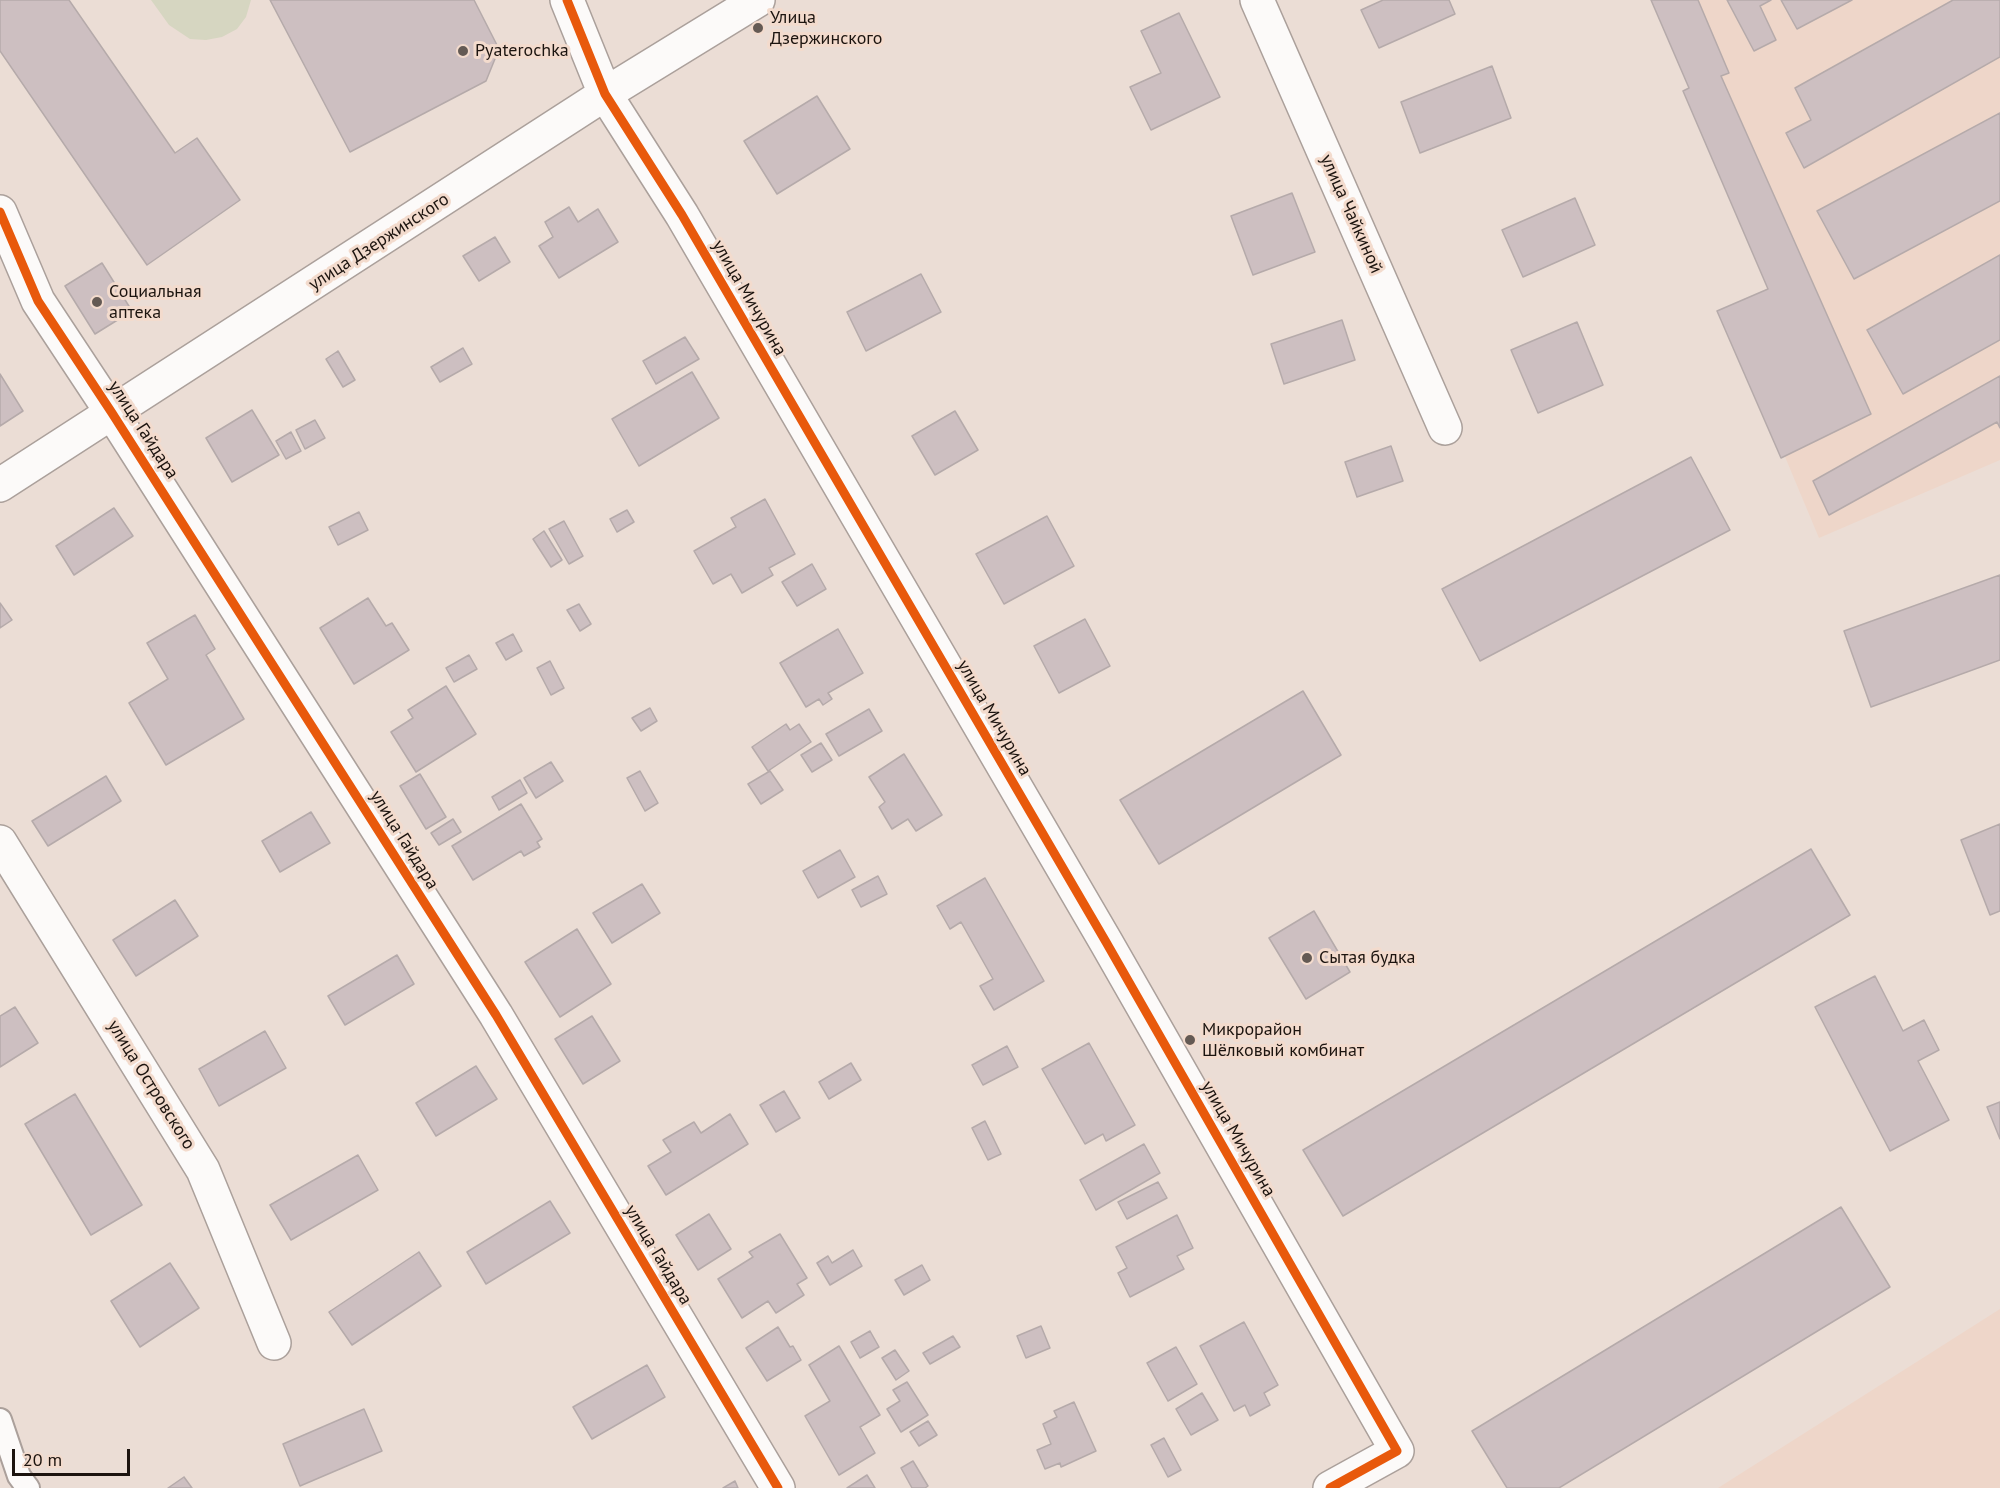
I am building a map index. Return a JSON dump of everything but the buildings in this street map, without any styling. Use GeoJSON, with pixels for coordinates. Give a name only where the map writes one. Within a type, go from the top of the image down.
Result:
{"type":"FeatureCollection","features":[{"type":"Feature","properties":{"kind":"street","name":"улица Мичурина"},"geometry":{"type":"LineString","coordinates":[[567,0],[605,94],[682,215],[1106,942],[1397,1451],[1330,1488]]}},
{"type":"Feature","properties":{"kind":"street","name":"улица Дзержинского"},"geometry":{"type":"LineString","coordinates":[[0,485],[605,94],[758,0]]}},
{"type":"Feature","properties":{"kind":"street","name":"улица Чайкиной"},"geometry":{"type":"LineString","coordinates":[[1257,0],[1445,428]]}},
{"type":"Feature","properties":{"kind":"street","name":"улица Гайдара"},"geometry":{"type":"LineString","coordinates":[[0,212],[38,301],[112,413],[496,1016],[778,1488]]}},
{"type":"Feature","properties":{"kind":"street","name":"улица Островского"},"geometry":{"type":"LineString","coordinates":[[0,842],[203,1170],[274,1343]]}},
{"type":"Feature","properties":{"kind":"lane"},"geometry":{"type":"LineString","coordinates":[[0,1420],[19,1476],[28,1488]]}},
{"type":"Feature","properties":{"kind":"shaded area"},"geometry":{"type":"Polygon","coordinates":[[[1656,0],[2000,0],[2000,460],[1819,538],[1737,342],[1787,315],[1656,0]]]}},
{"type":"Feature","properties":{"kind":"shaded area"},"geometry":{"type":"Polygon","coordinates":[[[2000,1309],[2000,1488],[1718,1488],[2000,1309]]]}},
{"type":"Feature","properties":{"kind":"green space"},"geometry":{"type":"Polygon","coordinates":[[[151,0],[251,0],[246,17],[237,29],[222,37],[206,40],[190,39],[169,25],[151,0]]]}},
{"type":"Feature","properties":{"kind":"cycle path"},"geometry":{"type":"LineString","coordinates":[[567,0],[605,94],[682,215],[1106,942],[1397,1451],[1330,1488]]}},
{"type":"Feature","properties":{"kind":"cycle path"},"geometry":{"type":"LineString","coordinates":[[0,212],[38,301],[112,413],[496,1015],[778,1488]]}},
{"type":"Feature","properties":{"kind":"place","name":"Улица Дзержинского"},"geometry":{"type":"Point","coordinates":[758,28]}},
{"type":"Feature","properties":{"kind":"place","name":"Pyaterochka"},"geometry":{"type":"Point","coordinates":[463,51]}},
{"type":"Feature","properties":{"kind":"place","name":"Социальная аптека"},"geometry":{"type":"Point","coordinates":[97,302]}},
{"type":"Feature","properties":{"kind":"place","name":"Сытая будка"},"geometry":{"type":"Point","coordinates":[1307,958]}},
{"type":"Feature","properties":{"kind":"place","name":"Микрорайон Шёлковый комбинат"},"geometry":{"type":"Point","coordinates":[1190,1040]}}]}
